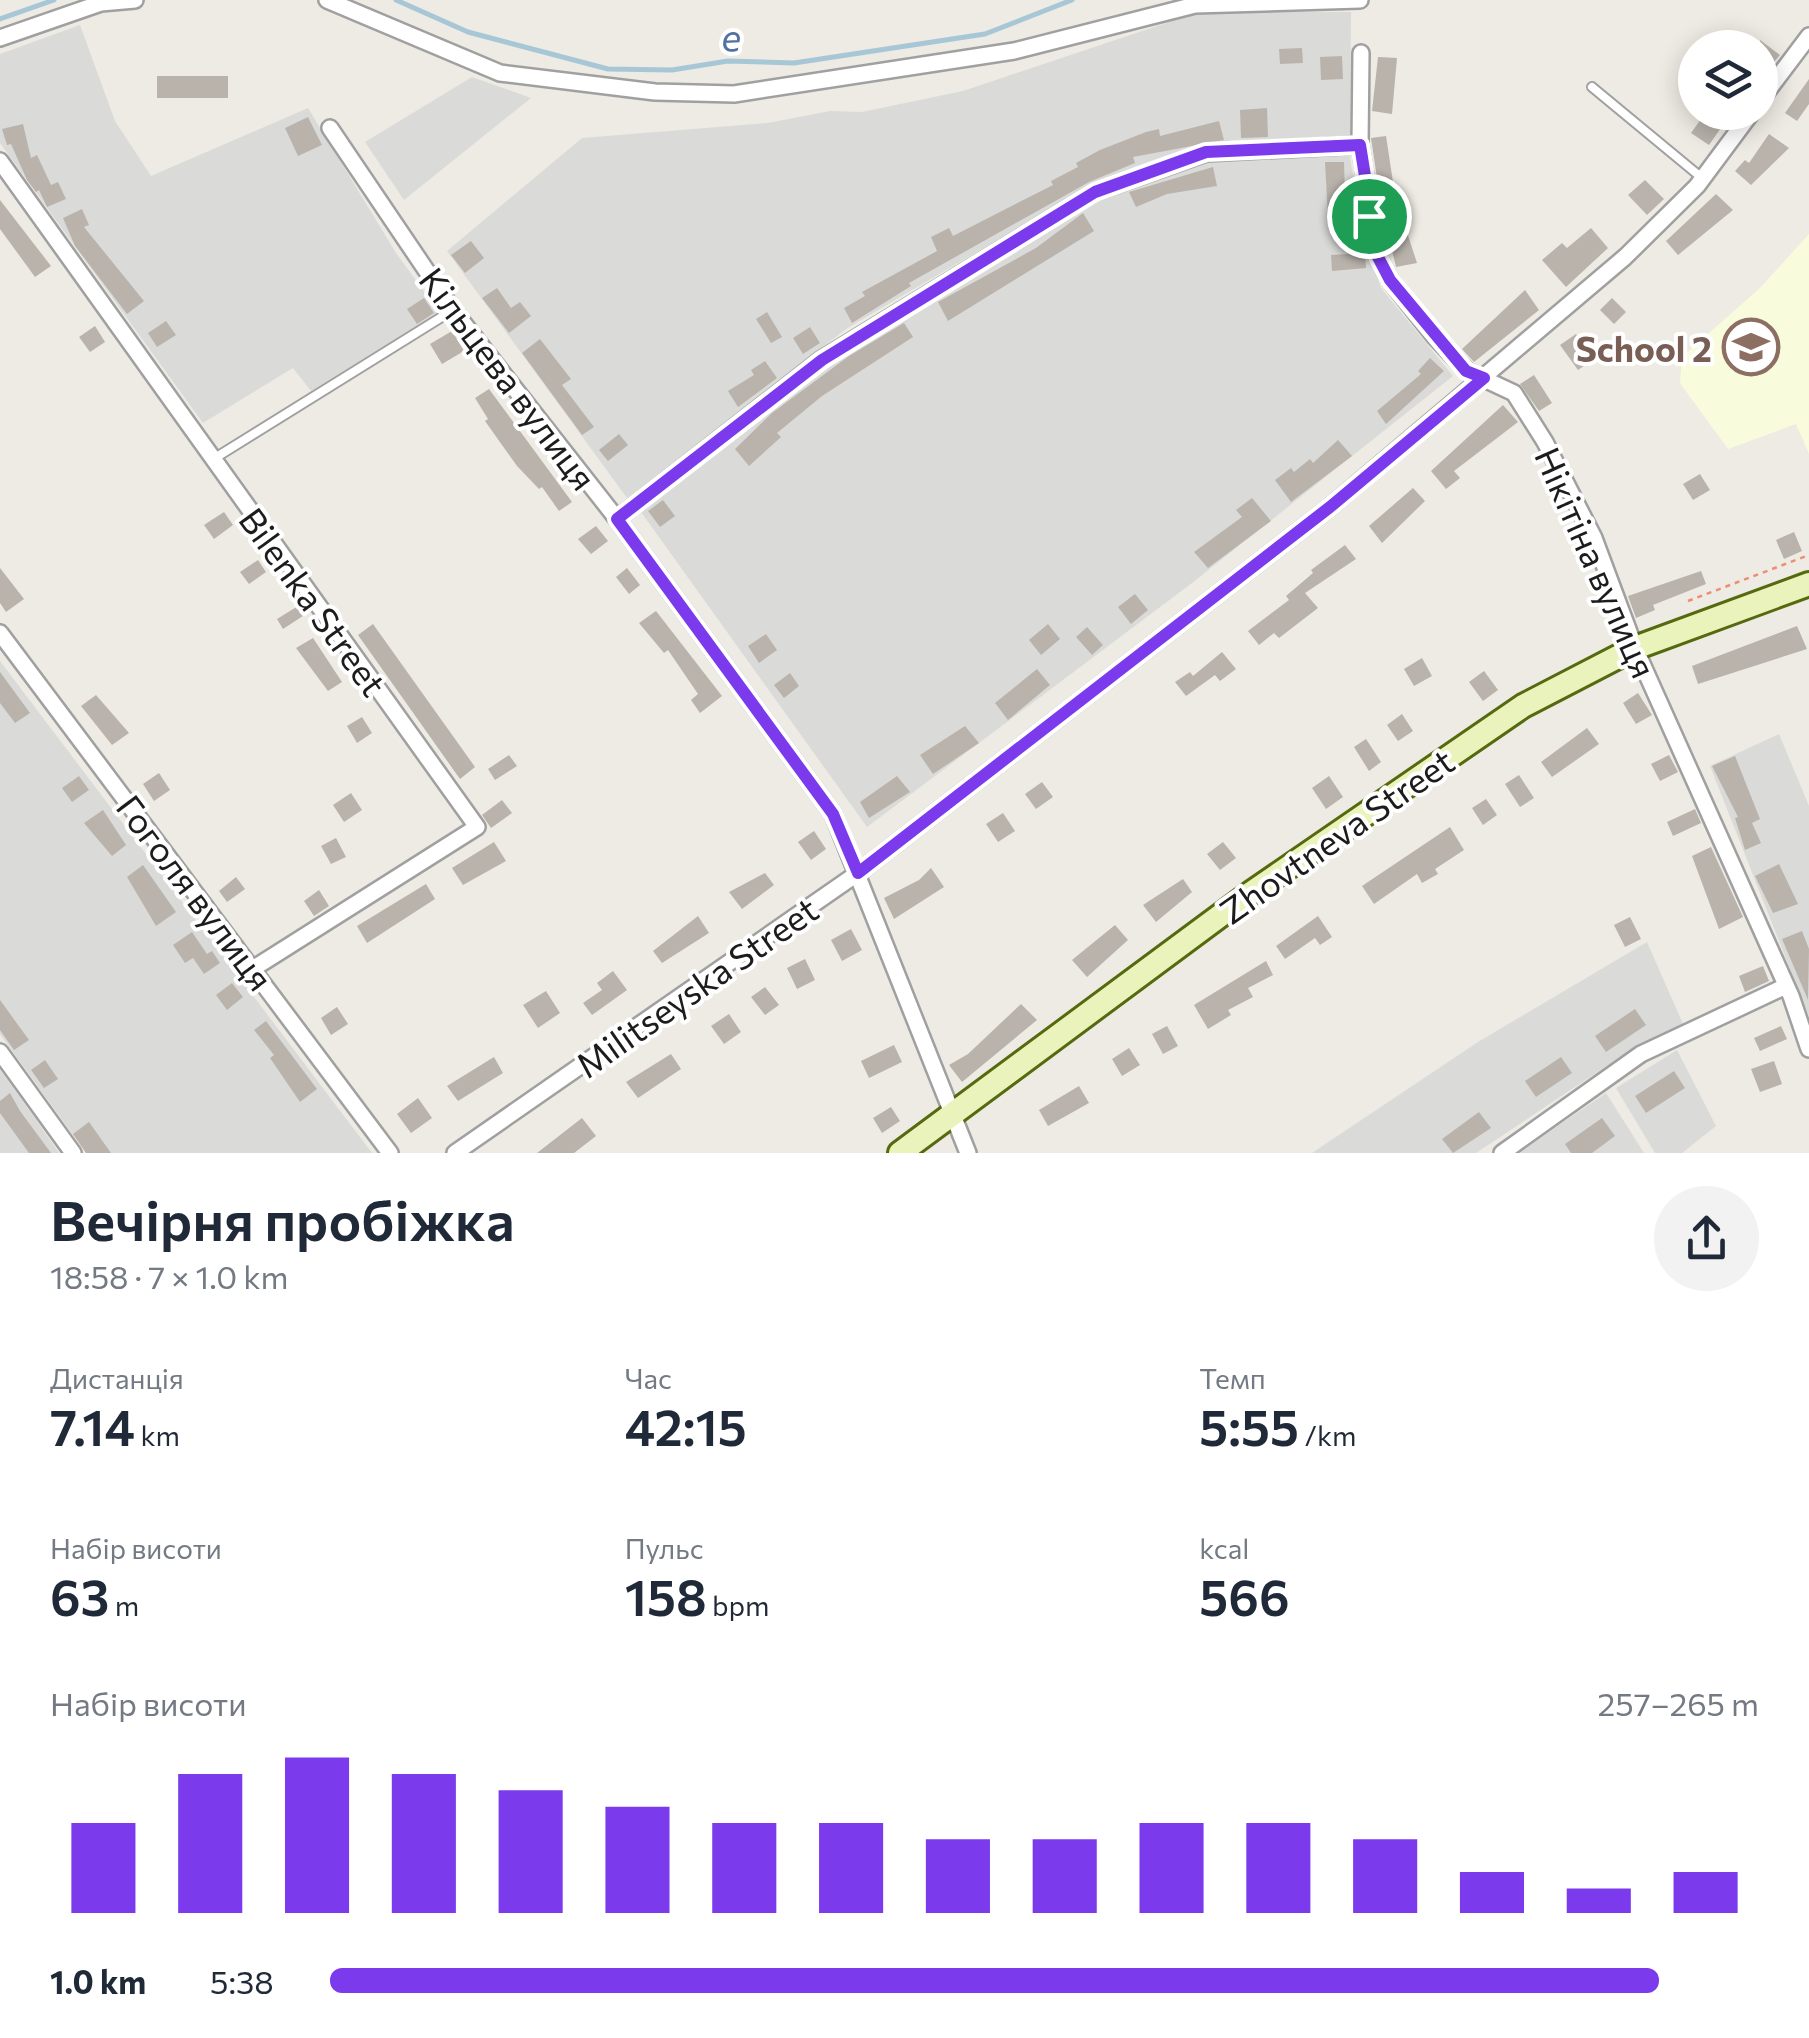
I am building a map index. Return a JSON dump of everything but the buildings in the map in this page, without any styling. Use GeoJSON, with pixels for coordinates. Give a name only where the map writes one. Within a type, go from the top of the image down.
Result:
{"type":"FeatureCollection","features":[{"type":"Feature","properties":{"kind":"main road","name":"Zhovtneva Street"},"geometry":{"type":"LineString","coordinates":[[900,1153],[1232,906],[1523,706],[1635,648],[1809,584]]}},
{"type":"Feature","properties":{"kind":"street"},"geometry":{"type":"LineString","coordinates":[[0,38],[101,3],[135,0]]}},
{"type":"Feature","properties":{"kind":"street"},"geometry":{"type":"LineString","coordinates":[[326,0],[500,73],[655,92],[734,94],[1014,51],[1195,5],[1360,0]]}},
{"type":"Feature","properties":{"kind":"street"},"geometry":{"type":"LineString","coordinates":[[1778,77],[1809,36]]}},
{"type":"Feature","properties":{"kind":"street","name":"Нікітіна вулиця"},"geometry":{"type":"LineString","coordinates":[[1361,53],[1360,145],[1378,257],[1390,280],[1466,371],[1514,393],[1545,442],[1594,538],[1635,648],[1786,986],[1809,1049]]}},
{"type":"Feature","properties":{"kind":"street","name":"Кільцева вулиця"},"geometry":{"type":"LineString","coordinates":[[330,128],[453,310],[617,519],[833,814],[968,1153]]}},
{"type":"Feature","properties":{"kind":"street","name":"Militseyska Street"},"geometry":{"type":"LineString","coordinates":[[455,1153],[858,873],[1330,507],[1625,257],[1702,178],[1738,130]]}},
{"type":"Feature","properties":{"kind":"street"},"geometry":{"type":"LineString","coordinates":[[617,519],[822,360],[1095,192],[1206,152],[1360,145]]}},
{"type":"Feature","properties":{"kind":"street","name":"Bilenka Street"},"geometry":{"type":"LineString","coordinates":[[0,160],[476,827],[254,968]]}},
{"type":"Feature","properties":{"kind":"street","name":"Гоголя вулиця"},"geometry":{"type":"LineString","coordinates":[[0,632],[390,1153]]}},
{"type":"Feature","properties":{"kind":"street"},"geometry":{"type":"LineString","coordinates":[[1502,1153],[1641,1054],[1786,986]]}},
{"type":"Feature","properties":{"kind":"street"},"geometry":{"type":"LineString","coordinates":[[0,1052],[73,1153]]}},
{"type":"Feature","properties":{"kind":"lane"},"geometry":{"type":"LineString","coordinates":[[1592,86],[1702,178]]}},
{"type":"Feature","properties":{"kind":"lane"},"geometry":{"type":"LineString","coordinates":[[212,460],[453,310]]}},
{"type":"Feature","properties":{"kind":"path"},"geometry":{"type":"LineString","coordinates":[[1688,600],[1809,554]]}},
{"type":"Feature","properties":{"kind":"shaded area"},"geometry":{"type":"Polygon","coordinates":[[[1199,12],[1351,12],[1350,138],[1232,140],[1082,190],[846,329],[627,498],[447,251],[582,138],[768,123],[830,111],[862,112],[963,91],[1199,12]]]}},
{"type":"Feature","properties":{"kind":"shaded area"},"geometry":{"type":"Polygon","coordinates":[[[80,25],[115,121],[151,176],[308,108],[396,253],[439,312],[311,391],[293,368],[203,423],[0,143],[0,54],[80,25]]]}},
{"type":"Feature","properties":{"kind":"shaded area"},"geometry":{"type":"Polygon","coordinates":[[[472,77],[531,98],[404,200],[365,142],[472,77]]]}},
{"type":"Feature","properties":{"kind":"shaded area"},"geometry":{"type":"Polygon","coordinates":[[[1349,153],[1366,243],[1381,288],[1453,376],[1192,583],[867,827],[641,512],[843,354],[1109,196],[1208,162],[1349,153]]]}},
{"type":"Feature","properties":{"kind":"shaded area","name":"School 2"},"geometry":{"type":"Polygon","coordinates":[[[1809,234],[1809,454],[1796,424],[1728,449],[1680,383],[1682,357],[1760,288],[1809,234]]]}},
{"type":"Feature","properties":{"kind":"shaded area"},"geometry":{"type":"Polygon","coordinates":[[[0,661],[372,1153],[86,1153],[0,1034],[0,661]]]}},
{"type":"Feature","properties":{"kind":"shaded area"},"geometry":{"type":"Polygon","coordinates":[[[1779,734],[1809,806],[1809,1017],[1710,766],[1779,734]]]}},
{"type":"Feature","properties":{"kind":"shaded area"},"geometry":{"type":"Polygon","coordinates":[[[1647,942],[1683,1024],[1623,1055],[1476,1153],[1312,1153],[1478,1042],[1647,942]]]}},
{"type":"Feature","properties":{"kind":"shaded area"},"geometry":{"type":"Polygon","coordinates":[[[1677,1050],[1716,1126],[1682,1153],[1655,1153],[1616,1088],[1677,1050]]]}},
{"type":"Feature","properties":{"kind":"shaded area"},"geometry":{"type":"Polygon","coordinates":[[[0,1070],[32,1114],[59,1153],[0,1153],[0,1070]]]}},
{"type":"Feature","properties":{"kind":"shaded area"},"geometry":{"type":"Polygon","coordinates":[[[1606,1093],[1644,1153],[1518,1153],[1606,1093]]]}},
{"type":"Feature","properties":{"kind":"waterway","name":"e"},"geometry":{"type":"LineString","coordinates":[[0,19],[54,0]]}},
{"type":"Feature","properties":{"kind":"waterway","name":"e"},"geometry":{"type":"LineString","coordinates":[[396,0],[468,32],[608,69],[672,70],[728,61],[794,63],[985,34],[1072,0]]}},
{"type":"Feature","properties":{"kind":"place","name":"School 2"},"geometry":{"type":"Point","coordinates":[1751,347]}},
{"type":"Feature","properties":{"kind":"route"},"geometry":{"type":"LineString","coordinates":[[1360,145],[1369,216],[1378,257],[1390,280],[1466,371],[1484,378],[1330,507],[858,873],[833,814],[617,519],[822,360],[977,261],[1095,192],[1206,152],[1360,145]]}}]}
